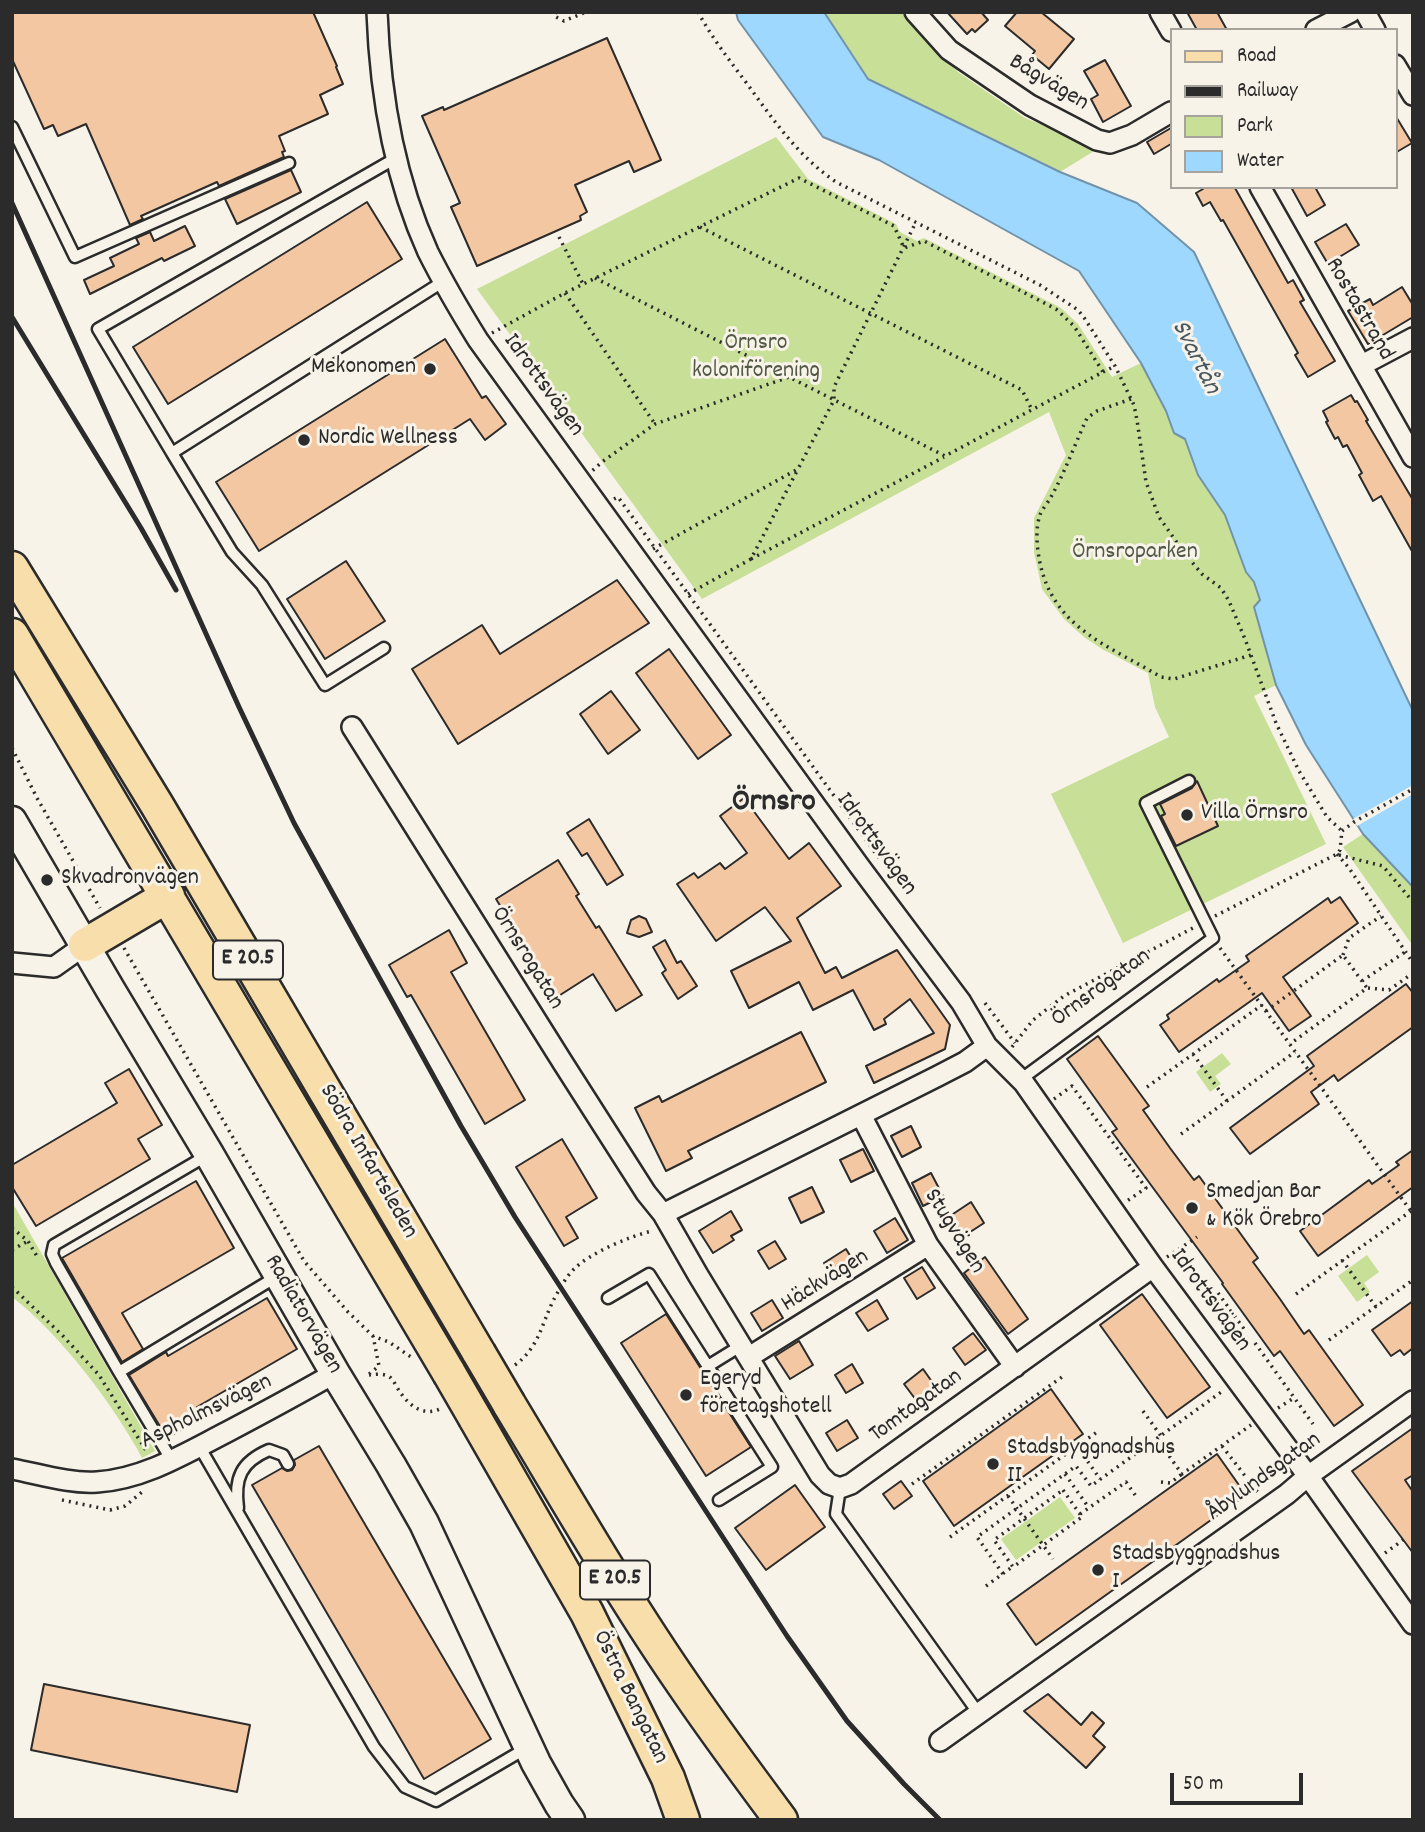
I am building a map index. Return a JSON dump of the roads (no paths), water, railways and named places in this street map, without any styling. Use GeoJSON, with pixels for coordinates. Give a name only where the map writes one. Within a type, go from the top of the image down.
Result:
{"type":"FeatureCollection","features":[{"type":"Feature","properties":{"kind":"main road","name":"Södra Infartsleden"},"geometry":{"type":"LineString","coordinates":[[12,568],[157,805],[601,1558],[685,1688],[781,1820]]}},
{"type":"Feature","properties":{"kind":"main road","name":"Södra Infartsleden"},"geometry":{"type":"LineString","coordinates":[[12,635],[168,897],[435,1369],[475,1418],[569,1580]]}},
{"type":"Feature","properties":{"kind":"main road"},"geometry":{"type":"LineString","coordinates":[[85,946],[168,897]]}},
{"type":"Feature","properties":{"kind":"main road","name":"Östra Bangatan"},"geometry":{"type":"LineString","coordinates":[[569,1580],[668,1778],[683,1820]]}},
{"type":"Feature","properties":{"kind":"main road"},"geometry":{"type":"LineString","coordinates":[[642,1726],[656,1782],[670,1820]]}},
{"type":"Feature","properties":{"kind":"street","name":"Idrottsvägen"},"geometry":{"type":"LineString","coordinates":[[377,12],[381,65],[396,158],[404,188],[443,281],[478,340],[851,855],[961,1002],[987,1046],[1020,1080],[1237,1381],[1308,1476],[1404,1595],[1413,1624]]}},
{"type":"Feature","properties":{"kind":"street","name":"Bågvägen"},"geometry":{"type":"LineString","coordinates":[[915,12],[949,50],[1030,105],[1097,140],[1110,143],[1132,135],[1170,113]]}},
{"type":"Feature","properties":{"kind":"street"},"geometry":{"type":"LineString","coordinates":[[1160,12],[1170,29]]}},
{"type":"Feature","properties":{"kind":"street"},"geometry":{"type":"LineString","coordinates":[[1320,28],[1351,12]]}},
{"type":"Feature","properties":{"kind":"street"},"geometry":{"type":"LineString","coordinates":[[1365,12],[1374,28]]}},
{"type":"Feature","properties":{"kind":"street"},"geometry":{"type":"LineString","coordinates":[[1397,68],[1413,95]]}},
{"type":"Feature","properties":{"kind":"street","name":"Rostastrand"},"geometry":{"type":"LineString","coordinates":[[1261,189],[1413,457]]}},
{"type":"Feature","properties":{"kind":"street"},"geometry":{"type":"LineString","coordinates":[[1362,365],[1413,338]]}},
{"type":"Feature","properties":{"kind":"street","name":"Örnsrogatan"},"geometry":{"type":"LineString","coordinates":[[352,727],[562,1063],[646,1193],[663,1214],[745,1351]]}},
{"type":"Feature","properties":{"kind":"street","name":"Radiatorvägen"},"geometry":{"type":"LineString","coordinates":[[12,821],[424,1523],[529,1747],[570,1820]]}},
{"type":"Feature","properties":{"kind":"street"},"geometry":{"type":"LineString","coordinates":[[12,963],[54,967],[85,946]]}},
{"type":"Feature","properties":{"kind":"street"},"geometry":{"type":"LineString","coordinates":[[663,1214],[965,1062],[987,1046]]}},
{"type":"Feature","properties":{"kind":"street","name":"Stugvägen"},"geometry":{"type":"LineString","coordinates":[[862,1115],[928,1245],[1016,1367]]}},
{"type":"Feature","properties":{"kind":"street","name":"Häckvägen"},"geometry":{"type":"LineString","coordinates":[[745,1351],[775,1343],[928,1245]]}},
{"type":"Feature","properties":{"kind":"street","name":"Tomtagatan"},"geometry":{"type":"LineString","coordinates":[[840,1488],[851,1484],[1153,1267]]}},
{"type":"Feature","properties":{"kind":"street"},"geometry":{"type":"LineString","coordinates":[[745,1351],[820,1475],[829,1484],[840,1488]]}},
{"type":"Feature","properties":{"kind":"street","name":"Aspholmsvägen"},"geometry":{"type":"LineString","coordinates":[[12,1469],[74,1480],[114,1480],[164,1464],[335,1373]]}},
{"type":"Feature","properties":{"kind":"street","name":"Åbylundsgatan"},"geometry":{"type":"LineString","coordinates":[[940,1741],[1413,1401]]}},
{"type":"Feature","properties":{"kind":"lane"},"geometry":{"type":"LineString","coordinates":[[12,127],[75,257],[289,163]]}},
{"type":"Feature","properties":{"kind":"lane"},"geometry":{"type":"LineString","coordinates":[[384,648],[325,685],[262,585],[232,552],[98,330],[396,158]]}},
{"type":"Feature","properties":{"kind":"lane"},"geometry":{"type":"LineString","coordinates":[[172,453],[443,281]]}},
{"type":"Feature","properties":{"kind":"lane","name":"Örnsrogatan"},"geometry":{"type":"LineString","coordinates":[[1020,1080],[1213,938],[1146,803],[1189,781]]}},
{"type":"Feature","properties":{"kind":"lane"},"geometry":{"type":"LineString","coordinates":[[164,1464],[119,1372],[52,1254],[54,1245],[209,1154]]}},
{"type":"Feature","properties":{"kind":"lane"},"geometry":{"type":"LineString","coordinates":[[608,1297],[649,1274],[772,1467],[719,1500]]}},
{"type":"Feature","properties":{"kind":"lane"},"geometry":{"type":"LineString","coordinates":[[119,1372],[279,1276]]}},
{"type":"Feature","properties":{"kind":"lane"},"geometry":{"type":"LineString","coordinates":[[708,1366],[745,1351]]}},
{"type":"Feature","properties":{"kind":"lane"},"geometry":{"type":"LineString","coordinates":[[199,1446],[374,1747],[405,1787],[436,1801],[529,1747]]}},
{"type":"Feature","properties":{"kind":"lane"},"geometry":{"type":"LineString","coordinates":[[239,1515],[236,1493],[239,1476],[245,1466],[256,1455],[270,1450],[283,1455],[288,1464]]}},
{"type":"Feature","properties":{"kind":"lane"},"geometry":{"type":"LineString","coordinates":[[840,1488],[836,1514],[979,1714]]}},
{"type":"Feature","properties":{"kind":"water","name":"Svartån"},"geometry":{"type":"Polygon","coordinates":[[[736,12],[824,12],[868,79],[1060,172],[1137,203],[1194,252],[1413,711],[1413,887],[1363,834],[1306,745],[1276,685],[1254,607],[1260,600],[1254,582],[1246,572],[1225,515],[1198,475],[1185,439],[1174,433],[1166,411],[1141,363],[1079,271],[879,160],[823,137],[738,20],[736,12]]]}},
{"type":"Feature","properties":{"kind":"railway"},"geometry":{"type":"LineString","coordinates":[[12,203],[294,823],[461,1126],[515,1217],[787,1636],[847,1721],[940,1820]]}},
{"type":"Feature","properties":{"kind":"railway"},"geometry":{"type":"LineString","coordinates":[[12,317],[176,590]]}},
{"type":"Feature","properties":{"kind":"place","name":"Mekonomen"},"geometry":{"type":"Point","coordinates":[430,369]}},
{"type":"Feature","properties":{"kind":"place","name":"Nordic Wellness"},"geometry":{"type":"Point","coordinates":[304,440]}},
{"type":"Feature","properties":{"kind":"place","name":"Villa Örnsro"},"geometry":{"type":"Point","coordinates":[1187,815]}},
{"type":"Feature","properties":{"kind":"place","name":"Skvadronvägen"},"geometry":{"type":"Point","coordinates":[47,880]}},
{"type":"Feature","properties":{"kind":"place","name":"Smedjan Bar & Kök Örebro"},"geometry":{"type":"Point","coordinates":[1192,1208]}},
{"type":"Feature","properties":{"kind":"place","name":"Egeryd företagshotell"},"geometry":{"type":"Point","coordinates":[686,1395]}},
{"type":"Feature","properties":{"kind":"place","name":"Stadsbyggnadshus II"},"geometry":{"type":"Point","coordinates":[993,1464]}},
{"type":"Feature","properties":{"kind":"place","name":"Stadsbyggnadshus I"},"geometry":{"type":"Point","coordinates":[1098,1570]}},
{"type":"Feature","properties":{"kind":"district","name":"Örnsro"},"geometry":{"type":"Point","coordinates":[774,805]}},
{"type":"Feature","properties":{"kind":"park label","name":"Örnsro koloniförening"},"geometry":{"type":"Point","coordinates":[756,359]}},
{"type":"Feature","properties":{"kind":"park label","name":"Örnsroparken"},"geometry":{"type":"Point","coordinates":[1135,554]}}]}
